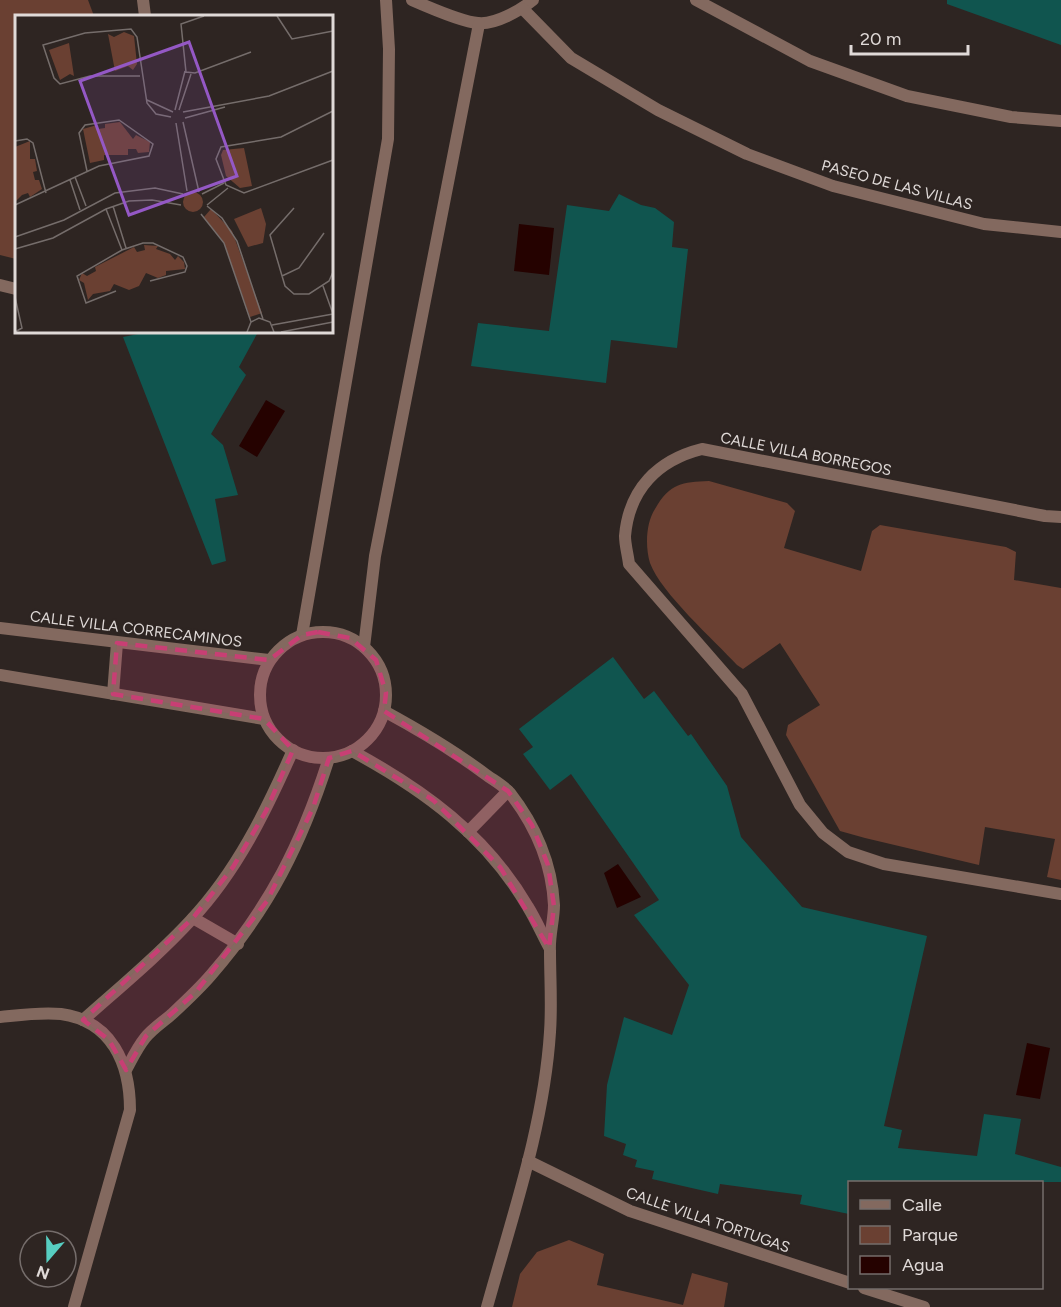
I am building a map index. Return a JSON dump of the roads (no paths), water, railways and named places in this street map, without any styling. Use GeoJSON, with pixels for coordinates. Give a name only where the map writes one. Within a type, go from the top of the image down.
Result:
{"type":"FeatureCollection","features":[{"type":"Feature","properties":{"kind":"street"},"geometry":{"type":"LineString","coordinates":[[142,0],[145,15]]}},
{"type":"Feature","properties":{"kind":"street"},"geometry":{"type":"LineString","coordinates":[[302,635],[388,139],[389,49],[386,0]]}},
{"type":"Feature","properties":{"kind":"street"},"geometry":{"type":"LineString","coordinates":[[412,0],[479,24],[523,9],[533,0]]}},
{"type":"Feature","properties":{"kind":"street"},"geometry":{"type":"LineString","coordinates":[[696,0],[810,61],[907,96],[1011,117],[1061,121]]}},
{"type":"Feature","properties":{"kind":"street","name":"PASEO DE LAS VILLAS"},"geometry":{"type":"LineString","coordinates":[[523,9],[571,58],[658,110],[747,153],[833,186],[984,224],[1061,232]]}},
{"type":"Feature","properties":{"kind":"street"},"geometry":{"type":"LineString","coordinates":[[364,646],[375,556],[479,24]]}},
{"type":"Feature","properties":{"kind":"street"},"geometry":{"type":"LineString","coordinates":[[0,285],[15,288]]}},
{"type":"Feature","properties":{"kind":"street","name":"CALLE VILLA BORREGOS"},"geometry":{"type":"LineString","coordinates":[[1061,517],[1034,514],[702,449],[684,454],[662,466],[645,483],[631,508],[625,538],[629,564],[742,694],[800,805],[823,833],[848,852],[884,864],[1061,894]]}},
{"type":"Feature","properties":{"kind":"street","name":"CALLE VILLA CORRECAMINOS"},"geometry":{"type":"LineString","coordinates":[[0,628],[269,660]]}},
{"type":"Feature","properties":{"kind":"street"},"geometry":{"type":"LineString","coordinates":[[318,632],[334,633],[364,646],[376,660],[384,676],[387,693],[378,727],[367,741],[352,752],[329,758],[310,757],[281,743],[264,719],[260,704],[262,674],[269,660],[289,641],[302,635],[318,632]]}},
{"type":"Feature","properties":{"kind":"street"},"geometry":{"type":"LineString","coordinates":[[113,694],[117,642]]}},
{"type":"Feature","properties":{"kind":"street"},"geometry":{"type":"LineString","coordinates":[[0,675],[264,719]]}},
{"type":"Feature","properties":{"kind":"street"},"geometry":{"type":"LineString","coordinates":[[384,711],[440,743],[508,791],[532,825],[548,865],[554,906],[549,948],[552,994],[550,1034],[541,1101],[528,1161],[487,1307]]}},
{"type":"Feature","properties":{"kind":"street"},"geometry":{"type":"LineString","coordinates":[[83,1020],[153,958],[193,918],[233,867],[266,811],[293,750]]}},
{"type":"Feature","properties":{"kind":"street"},"geometry":{"type":"LineString","coordinates":[[352,752],[394,774],[433,800],[468,832],[500,867],[528,906],[549,948]]}},
{"type":"Feature","properties":{"kind":"street"},"geometry":{"type":"LineString","coordinates":[[126,1070],[146,1036],[195,993],[238,944],[267,901],[292,856],[313,808],[329,758]]}},
{"type":"Feature","properties":{"kind":"street"},"geometry":{"type":"LineString","coordinates":[[468,832],[508,791]]}},
{"type":"Feature","properties":{"kind":"street"},"geometry":{"type":"LineString","coordinates":[[193,918],[238,944]]}},
{"type":"Feature","properties":{"kind":"street"},"geometry":{"type":"LineString","coordinates":[[0,1017],[43,1013],[83,1020],[109,1040],[126,1070],[130,1091],[130,1110],[74,1307]]}},
{"type":"Feature","properties":{"kind":"street","name":"CALLE VILLA TORTUGAS"},"geometry":{"type":"LineString","coordinates":[[528,1161],[630,1211],[848,1283]]}},
{"type":"Feature","properties":{"kind":"street"},"geometry":{"type":"LineString","coordinates":[[870,1289],[924,1307]]}},
{"type":"Feature","properties":{"kind":"water"},"geometry":{"type":"Polygon","coordinates":[[[519,224],[554,228],[549,275],[514,271],[519,224]]]}},
{"type":"Feature","properties":{"kind":"water"},"geometry":{"type":"Polygon","coordinates":[[[266,400],[285,411],[257,457],[239,446],[266,400]]]}},
{"type":"Feature","properties":{"kind":"water"},"geometry":{"type":"Polygon","coordinates":[[[618,864],[641,897],[617,908],[604,873],[618,864]]]}},
{"type":"Feature","properties":{"kind":"water"},"geometry":{"type":"Polygon","coordinates":[[[1027,1043],[1050,1048],[1040,1099],[1016,1095],[1027,1043]]]}}]}
